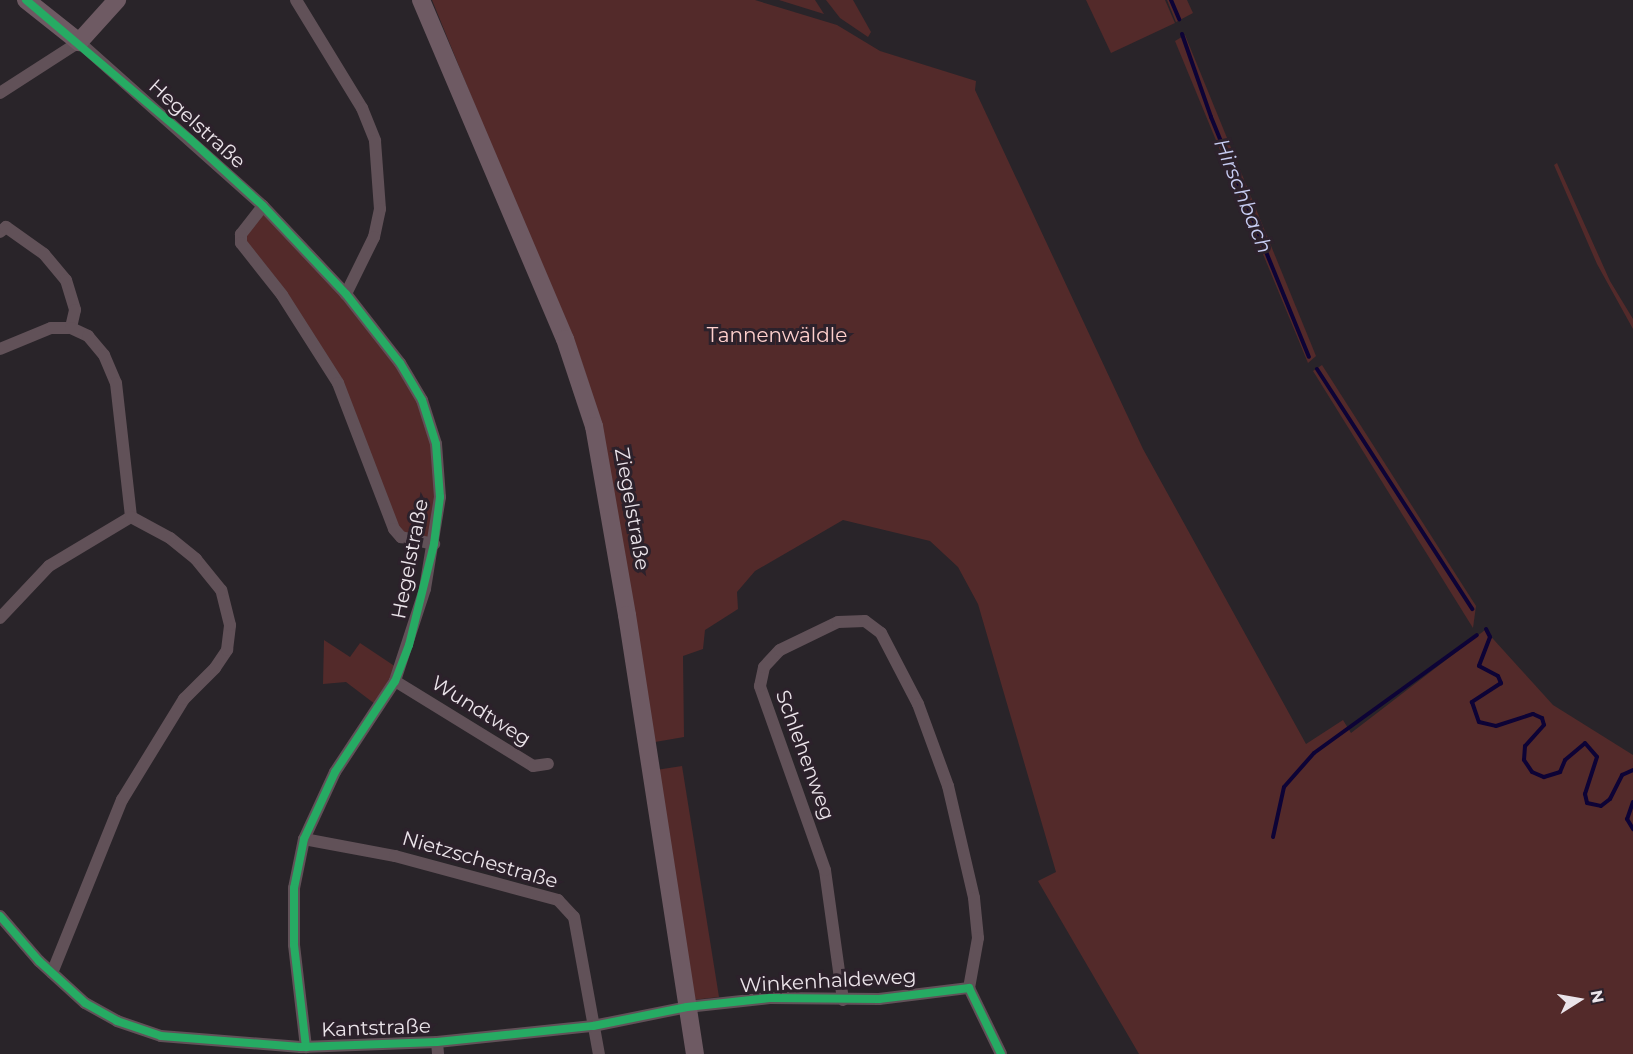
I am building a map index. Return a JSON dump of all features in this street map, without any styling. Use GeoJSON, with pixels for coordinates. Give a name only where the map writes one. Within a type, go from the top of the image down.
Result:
{"type":"FeatureCollection","features":[{"type":"Feature","properties":{"kind":"main road","name":"Hegelstraße"},"geometry":{"type":"LineString","coordinates":[[26,0],[79,42]]}},
{"type":"Feature","properties":{"kind":"main road"},"geometry":{"type":"LineString","coordinates":[[79,42],[117,0]]}},
{"type":"Feature","properties":{"kind":"main road","name":"Ziegelstraße"},"geometry":{"type":"LineString","coordinates":[[421,0],[565,339],[594,426],[624,591],[695,1054]]}},
{"type":"Feature","properties":{"kind":"street"},"geometry":{"type":"LineString","coordinates":[[296,0],[362,108],[375,141],[380,209],[374,237],[346,294]]}},
{"type":"Feature","properties":{"kind":"street"},"geometry":{"type":"LineString","coordinates":[[0,93],[79,42]]}},
{"type":"Feature","properties":{"kind":"street","name":"Hegelstraße"},"geometry":{"type":"LineString","coordinates":[[79,42],[263,206],[346,294],[400,363],[422,400],[436,444],[440,497],[434,544],[425,589],[395,681],[335,772],[304,839],[294,888],[294,945],[306,1047]]}},
{"type":"Feature","properties":{"kind":"street","name":"Hegelstraße"},"geometry":{"type":"LineString","coordinates":[[263,206],[241,234],[241,243],[282,295],[338,383],[394,529],[401,537],[434,544]]}},
{"type":"Feature","properties":{"kind":"street"},"geometry":{"type":"LineString","coordinates":[[0,232],[6,226],[44,254],[66,280],[75,309],[71,328]]}},
{"type":"Feature","properties":{"kind":"street"},"geometry":{"type":"LineString","coordinates":[[0,349],[51,328],[71,328],[88,336],[105,355],[116,383],[131,517]]}},
{"type":"Feature","properties":{"kind":"street"},"geometry":{"type":"LineString","coordinates":[[0,618],[49,566],[115,523],[131,517],[170,538],[196,559],[221,590],[230,625],[227,650],[215,668],[184,699],[122,800],[52,973]]}},
{"type":"Feature","properties":{"kind":"street","name":"Schlehenweg"},"geometry":{"type":"LineString","coordinates":[[843,1000],[825,870],[760,686],[764,667],[780,650],[838,622],[865,621],[881,633],[918,704],[944,776],[974,898],[978,938],[969,988]]}},
{"type":"Feature","properties":{"kind":"street","name":"Wundtweg"},"geometry":{"type":"LineString","coordinates":[[395,681],[533,766],[548,764]]}},
{"type":"Feature","properties":{"kind":"street","name":"Nietzschestraße"},"geometry":{"type":"LineString","coordinates":[[304,839],[395,856],[558,900],[574,918],[599,1054]]}},
{"type":"Feature","properties":{"kind":"street","name":"Kantstraße"},"geometry":{"type":"LineString","coordinates":[[0,916],[52,973],[93,1008],[117,1021],[161,1036],[212,1043],[306,1047],[437,1048],[593,1026],[687,1007]]}},
{"type":"Feature","properties":{"kind":"street"},"geometry":{"type":"LineString","coordinates":[[969,988],[1001,1054]]}},
{"type":"Feature","properties":{"kind":"street","name":"Winkenhaldeweg"},"geometry":{"type":"LineString","coordinates":[[687,1007],[770,998],[843,1000],[969,988]]}},
{"type":"Feature","properties":{"kind":"green space","name":"Tannenwäldle"},"geometry":{"type":"Polygon","coordinates":[[[432,0],[755,0],[837,25],[880,51],[976,81],[975,90],[1143,449],[1306,744],[1343,720],[1351,733],[1485,630],[1553,705],[1633,755],[1633,1054],[1139,1054],[1038,881],[1056,872],[978,604],[958,567],[930,541],[843,520],[755,571],[737,592],[738,609],[705,630],[703,649],[683,656],[684,737],[655,742],[577,356],[432,0]]]}},
{"type":"Feature","properties":{"kind":"green space"},"geometry":{"type":"Polygon","coordinates":[[[779,0],[815,0],[824,14],[779,0]]]}},
{"type":"Feature","properties":{"kind":"green space"},"geometry":{"type":"Polygon","coordinates":[[[826,0],[853,0],[871,32],[868,37],[840,18],[826,0]]]}},
{"type":"Feature","properties":{"kind":"green space"},"geometry":{"type":"Polygon","coordinates":[[[1086,0],[1165,0],[1175,23],[1111,53],[1086,0]]]}},
{"type":"Feature","properties":{"kind":"green space"},"geometry":{"type":"Polygon","coordinates":[[[1167,0],[1187,0],[1193,13],[1176,22],[1167,0]]]}},
{"type":"Feature","properties":{"kind":"green space"},"geometry":{"type":"Polygon","coordinates":[[[1185,35],[1316,356],[1308,363],[1175,41],[1185,35]]]}},
{"type":"Feature","properties":{"kind":"green space"},"geometry":{"type":"Polygon","coordinates":[[[1557,163],[1610,281],[1633,319],[1633,329],[1597,264],[1554,165],[1557,163]]]}},
{"type":"Feature","properties":{"kind":"green space"},"geometry":{"type":"Polygon","coordinates":[[[263,206],[400,363],[436,444],[434,544],[401,537],[338,383],[241,243],[263,206]]]}},
{"type":"Feature","properties":{"kind":"green space"},"geometry":{"type":"Polygon","coordinates":[[[1322,365],[1476,606],[1473,628],[1313,371],[1322,365]]]}},
{"type":"Feature","properties":{"kind":"green space"},"geometry":{"type":"Polygon","coordinates":[[[324,640],[350,657],[360,643],[396,667],[375,704],[346,682],[323,684],[324,640]]]}},
{"type":"Feature","properties":{"kind":"green space"},"geometry":{"type":"Polygon","coordinates":[[[682,766],[719,997],[692,1000],[656,770],[682,766]]]}},
{"type":"Feature","properties":{"kind":"waterway","name":"Hirschbach"},"geometry":{"type":"LineString","coordinates":[[1171,0],[1179,19]]}},
{"type":"Feature","properties":{"kind":"waterway","name":"Hirschbach"},"geometry":{"type":"LineString","coordinates":[[1182,34],[1211,117],[1309,357]]}},
{"type":"Feature","properties":{"kind":"waterway","name":"Hirschbach"},"geometry":{"type":"LineString","coordinates":[[1317,369],[1472,609]]}},
{"type":"Feature","properties":{"kind":"waterway","name":"Hirschbach"},"geometry":{"type":"LineString","coordinates":[[1486,629],[1490,637],[1479,666],[1498,676],[1501,683],[1472,702],[1479,722],[1496,726],[1533,714],[1542,718],[1544,725],[1525,746],[1524,760],[1532,772],[1544,777],[1560,772],[1565,760],[1585,743],[1597,757],[1585,794],[1587,803],[1601,806],[1610,799],[1622,775],[1633,770]]}},
{"type":"Feature","properties":{"kind":"waterway"},"geometry":{"type":"LineString","coordinates":[[1273,837],[1284,787],[1314,753],[1477,635]]}},
{"type":"Feature","properties":{"kind":"waterway","name":"Hirschbach"},"geometry":{"type":"LineString","coordinates":[[1633,802],[1627,819],[1633,829]]}},
{"type":"Feature","properties":{"kind":"cycle path"},"geometry":{"type":"LineString","coordinates":[[26,0],[190,139],[263,206],[346,294],[400,363],[422,400],[436,444],[440,497],[434,544],[409,645],[395,681],[335,772],[304,839],[294,888],[294,945],[306,1047]]}},
{"type":"Feature","properties":{"kind":"cycle path"},"geometry":{"type":"LineString","coordinates":[[0,916],[39,961],[85,1003],[117,1021],[161,1036],[301,1047],[437,1042],[593,1026],[687,1007],[770,998],[879,999],[969,988],[1001,1054]]}}]}
